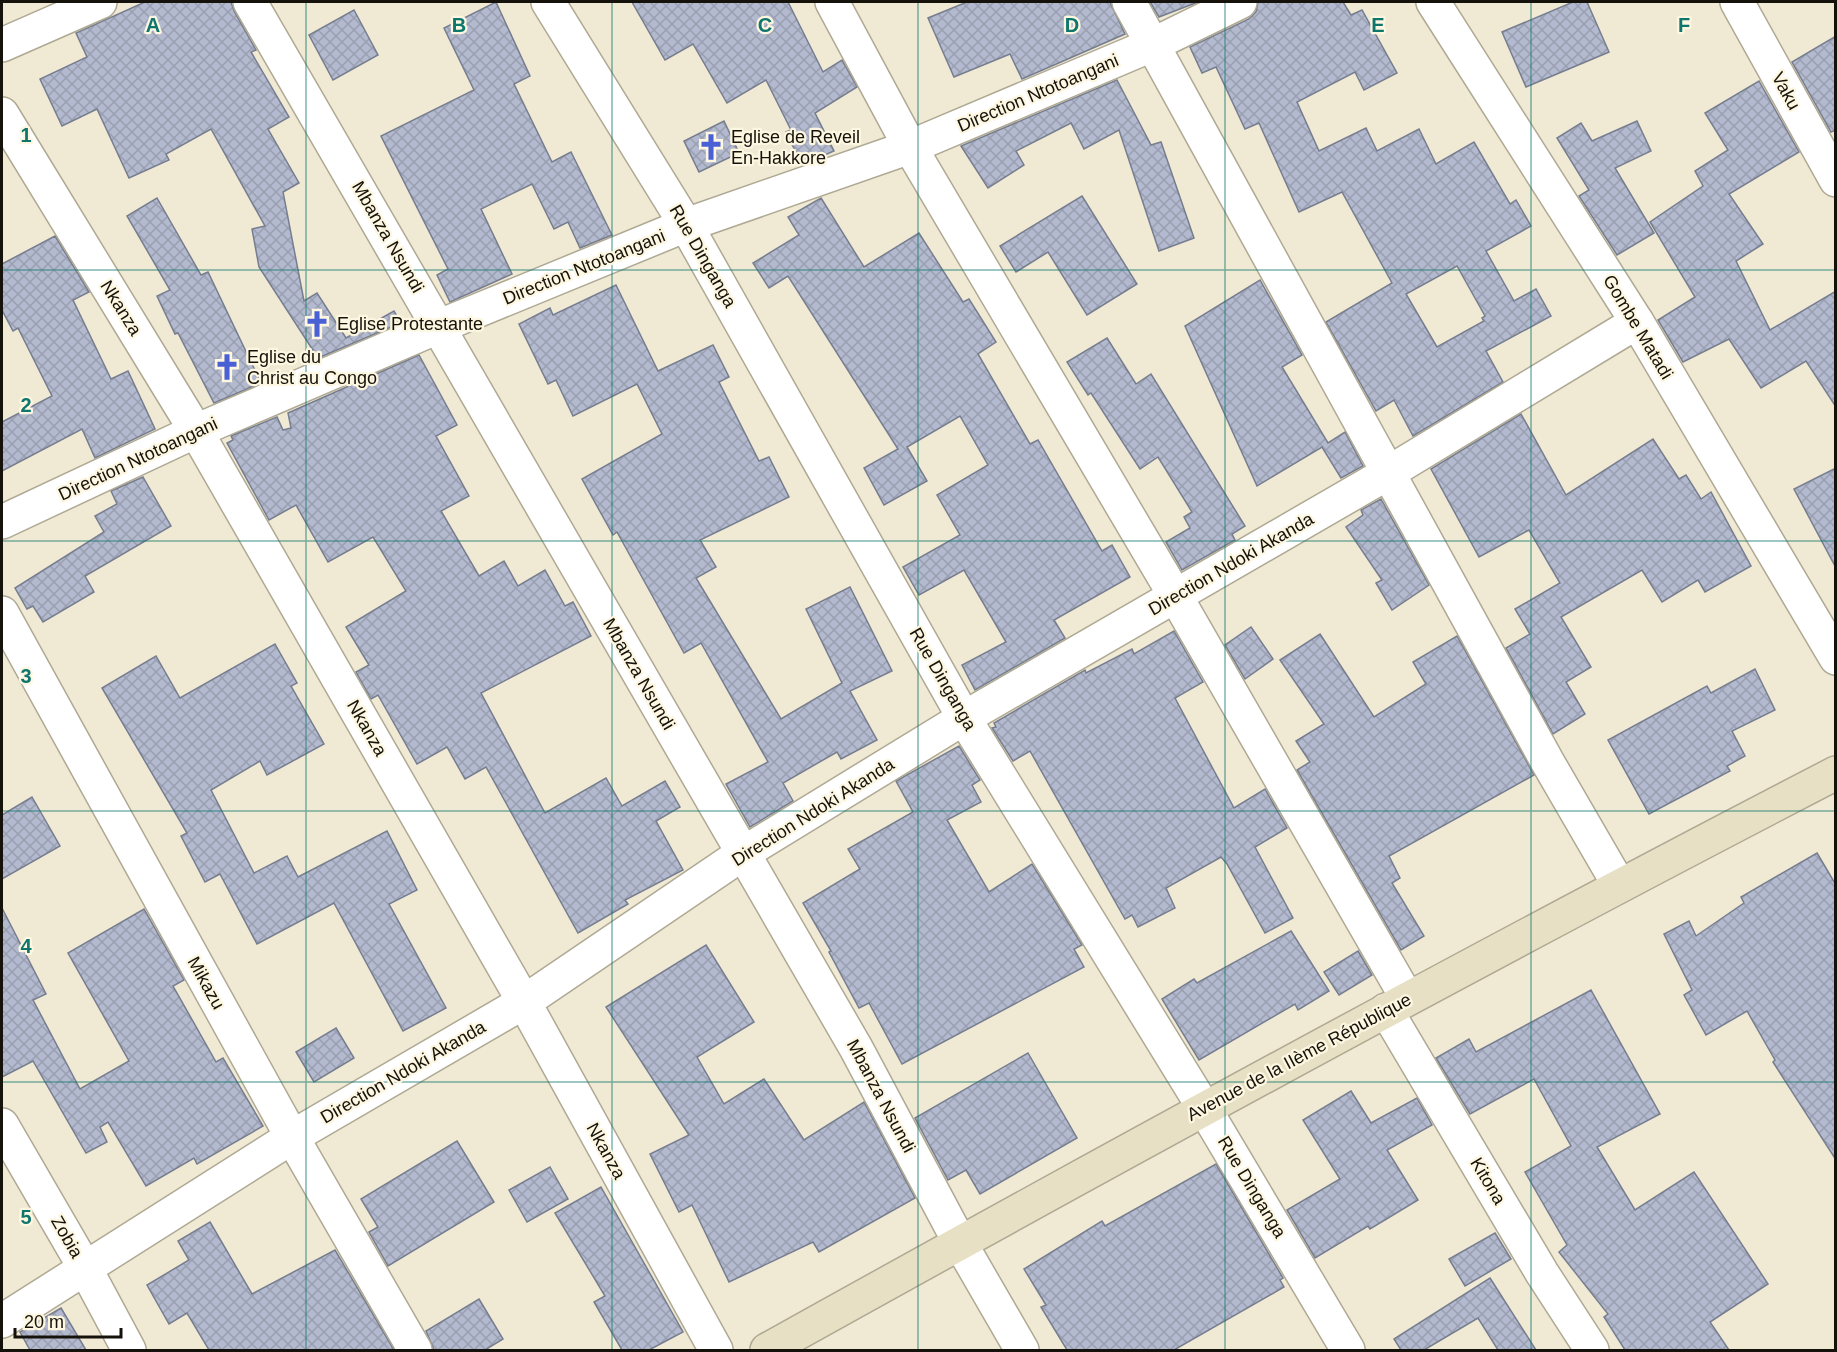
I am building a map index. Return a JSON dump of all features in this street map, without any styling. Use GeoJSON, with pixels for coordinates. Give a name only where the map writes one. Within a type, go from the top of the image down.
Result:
{"type":"FeatureCollection","features":[{"type":"Feature","properties":{"kind":"street"},"geometry":{"type":"LineString","coordinates":[[2,45],[100,2]]}},
{"type":"Feature","properties":{"kind":"street","name":"Mbanza Nsundi"},"geometry":{"type":"LineString","coordinates":[[250,2],[440,326],[742,855],[856,1048],[960,1243],[1023,1350]]}},
{"type":"Feature","properties":{"kind":"street","name":"Rue Dinganga"},"geometry":{"type":"LineString","coordinates":[[548,2],[686,225],[964,718],[1204,1108],[1348,1350]]}},
{"type":"Feature","properties":{"kind":"street","name":"Kitona"},"geometry":{"type":"LineString","coordinates":[[832,2],[910,147],[1176,597],[1542,1273],[1592,1350]]}},
{"type":"Feature","properties":{"kind":"street"},"geometry":{"type":"LineString","coordinates":[[1129,2],[1388,473],[1619,885]]}},
{"type":"Feature","properties":{"kind":"street","name":"Direction Ntotoangani"},"geometry":{"type":"LineString","coordinates":[[2,522],[196,431],[440,326],[686,225],[910,147],[1154,44],[1240,2]]}},
{"type":"Feature","properties":{"kind":"street","name":"Gombe Matadi"},"geometry":{"type":"LineString","coordinates":[[1433,2],[1637,322],[1836,658]]}},
{"type":"Feature","properties":{"kind":"street","name":"Vaku"},"geometry":{"type":"LineString","coordinates":[[1737,2],[1836,180]]}},
{"type":"Feature","properties":{"kind":"street","name":"Nkanza"},"geometry":{"type":"LineString","coordinates":[[2,114],[196,431],[524,1002],[716,1350]]}},
{"type":"Feature","properties":{"kind":"street","name":"Direction Ndoki Akanda"},"geometry":{"type":"LineString","coordinates":[[2,1321],[292,1137],[524,1002],[742,855],[964,718],[1388,473],[1637,322]]}},
{"type":"Feature","properties":{"kind":"street","name":"Mikazu"},"geometry":{"type":"LineString","coordinates":[[2,614],[292,1137],[415,1350]]}},
{"type":"Feature","properties":{"kind":"street","name":"Avenue de la IIème République"},"geometry":{"type":"LineString","coordinates":[[767,1350],[1204,1108],[1619,885],[1836,773]]}},
{"type":"Feature","properties":{"kind":"street","name":"Zobia"},"geometry":{"type":"LineString","coordinates":[[2,1125],[85,1268],[129,1350]]}},
{"type":"Feature","properties":{"kind":"building"},"geometry":{"type":"Polygon","coordinates":[[[145,2],[231,2],[256,50],[251,52],[289,117],[268,129],[299,183],[283,192],[304,301],[317,293],[346,338],[394,311],[401,323],[318,358],[259,267],[252,229],[265,226],[211,129],[166,154],[169,160],[129,178],[97,109],[62,126],[40,79],[87,57],[76,33],[145,2]]]}},
{"type":"Feature","properties":{"kind":"building"},"geometry":{"type":"Polygon","coordinates":[[[496,2],[530,76],[514,84],[552,162],[571,152],[612,235],[580,248],[568,222],[554,229],[532,184],[481,209],[512,274],[450,302],[437,275],[448,269],[381,136],[474,90],[444,28],[496,2]]]}},
{"type":"Feature","properties":{"kind":"building"},"geometry":{"type":"Polygon","coordinates":[[[632,2],[788,2],[823,72],[842,60],[857,87],[815,113],[834,151],[802,165],[786,132],[791,130],[766,80],[727,103],[693,44],[665,60],[632,2]]]}},
{"type":"Feature","properties":{"kind":"building"},"geometry":{"type":"Polygon","coordinates":[[[967,2],[1110,2],[1125,34],[1022,79],[1010,54],[954,77],[928,18],[967,2]]]}},
{"type":"Feature","properties":{"kind":"building"},"geometry":{"type":"Polygon","coordinates":[[[1150,2],[1198,2],[1159,17],[1150,2]]]}},
{"type":"Feature","properties":{"kind":"building"},"geometry":{"type":"Polygon","coordinates":[[[1258,2],[1343,2],[1351,15],[1362,10],[1397,73],[1364,90],[1355,72],[1297,102],[1319,151],[1366,128],[1377,151],[1419,129],[1436,164],[1474,142],[1510,204],[1516,200],[1531,226],[1486,251],[1514,301],[1536,289],[1551,316],[1486,351],[1503,382],[1413,436],[1394,400],[1376,411],[1326,322],[1392,283],[1342,192],[1299,212],[1259,123],[1245,129],[1216,67],[1202,73],[1190,47],[1249,19],[1256,12],[1258,2]],[[1457,266],[1406,294],[1437,347],[1484,321],[1482,318],[1485,316],[1457,266]]]}},
{"type":"Feature","properties":{"kind":"building"},"geometry":{"type":"Polygon","coordinates":[[[1573,2],[1587,2],[1609,52],[1526,87],[1502,32],[1573,2]]]}},
{"type":"Feature","properties":{"kind":"building"},"geometry":{"type":"Polygon","coordinates":[[[354,10],[378,55],[333,80],[309,35],[354,10]]]}},
{"type":"Feature","properties":{"kind":"building"},"geometry":{"type":"Polygon","coordinates":[[[1836,36],[1836,130],[1831,132],[1792,62],[1836,36]]]}},
{"type":"Feature","properties":{"kind":"building"},"geometry":{"type":"Polygon","coordinates":[[[1117,80],[1151,145],[1161,142],[1194,238],[1159,251],[1119,130],[1084,149],[1071,123],[1016,151],[1024,165],[988,188],[961,146],[1117,80]]]}},
{"type":"Feature","properties":{"kind":"building"},"geometry":{"type":"Polygon","coordinates":[[[1759,81],[1799,152],[1729,194],[1763,244],[1736,261],[1770,330],[1836,291],[1836,407],[1806,361],[1761,388],[1729,339],[1683,362],[1658,320],[1695,297],[1650,222],[1703,186],[1695,171],[1728,150],[1705,113],[1759,81]]]}},
{"type":"Feature","properties":{"kind":"building","name":"Eglise de Reveil En-Hakkore"},"geometry":{"type":"Polygon","coordinates":[[[724,121],[739,153],[699,172],[684,141],[724,121]]]}},
{"type":"Feature","properties":{"kind":"building"},"geometry":{"type":"Polygon","coordinates":[[[1637,121],[1651,151],[1615,168],[1654,233],[1617,255],[1579,196],[1589,190],[1557,138],[1581,123],[1592,141],[1637,121]]]}},
{"type":"Feature","properties":{"kind":"building"},"geometry":{"type":"Polygon","coordinates":[[[1082,196],[1137,284],[1087,315],[1048,252],[1016,272],[1000,246],[1082,196]]]}},
{"type":"Feature","properties":{"kind":"building"},"geometry":{"type":"Polygon","coordinates":[[[157,198],[201,275],[208,272],[261,383],[214,403],[178,333],[175,334],[157,296],[170,290],[127,216],[157,198]]]}},
{"type":"Feature","properties":{"kind":"building"},"geometry":{"type":"Polygon","coordinates":[[[821,198],[864,267],[919,233],[963,302],[969,299],[996,342],[978,354],[1030,444],[1038,440],[1102,551],[1112,545],[1130,577],[1054,620],[1065,638],[975,690],[962,665],[1006,642],[964,570],[919,595],[903,567],[960,535],[937,495],[988,465],[960,416],[907,447],[927,481],[884,505],[864,468],[898,449],[788,276],[769,288],[753,263],[799,235],[788,217],[821,198]]]}},
{"type":"Feature","properties":{"kind":"building"},"geometry":{"type":"Polygon","coordinates":[[[55,236],[89,292],[73,300],[111,379],[128,371],[155,429],[95,458],[82,429],[2,471],[2,422],[52,396],[18,328],[13,331],[2,310],[2,264],[55,236]]]}},
{"type":"Feature","properties":{"kind":"building"},"geometry":{"type":"Polygon","coordinates":[[[1260,280],[1302,355],[1282,367],[1328,443],[1345,432],[1363,466],[1341,478],[1322,447],[1257,486],[1185,326],[1260,280]]]}},
{"type":"Feature","properties":{"kind":"building"},"geometry":{"type":"Polygon","coordinates":[[[616,285],[658,371],[713,345],[729,377],[719,382],[759,461],[769,457],[789,497],[700,540],[716,567],[696,578],[781,719],[842,683],[806,609],[850,587],[892,671],[850,691],[877,740],[841,759],[837,752],[783,783],[793,801],[750,827],[726,784],[768,762],[701,643],[684,653],[617,532],[613,535],[582,479],[662,434],[637,384],[573,416],[556,380],[548,384],[519,324],[550,308],[553,315],[616,285]]]}},
{"type":"Feature","properties":{"kind":"building"},"geometry":{"type":"Polygon","coordinates":[[[1107,338],[1136,384],[1151,374],[1245,526],[1232,534],[1235,540],[1182,570],[1166,542],[1190,528],[1184,517],[1192,512],[1158,457],[1140,469],[1091,393],[1088,395],[1067,362],[1107,338]]]}},
{"type":"Feature","properties":{"kind":"building"},"geometry":{"type":"Polygon","coordinates":[[[419,355],[457,425],[436,436],[469,496],[441,511],[479,576],[504,561],[518,586],[545,570],[565,606],[573,602],[591,636],[481,693],[545,813],[606,778],[622,806],[665,781],[680,807],[656,821],[683,870],[625,900],[628,904],[578,933],[486,767],[465,779],[447,747],[417,764],[378,695],[371,699],[356,672],[369,665],[346,627],[406,591],[373,537],[328,562],[296,505],[269,520],[227,443],[233,440],[231,436],[277,417],[283,430],[291,428],[288,413],[419,355]]]}},
{"type":"Feature","properties":{"kind":"building"},"geometry":{"type":"Polygon","coordinates":[[[1521,414],[1566,495],[1653,439],[1679,479],[1686,475],[1701,499],[1711,492],[1751,566],[1705,592],[1698,580],[1662,602],[1642,570],[1561,617],[1591,667],[1566,682],[1585,714],[1553,734],[1506,648],[1530,634],[1515,609],[1560,583],[1529,530],[1479,557],[1431,469],[1521,414]]]}},
{"type":"Feature","properties":{"kind":"building"},"geometry":{"type":"Polygon","coordinates":[[[1836,468],[1836,568],[1794,489],[1836,468]]]}},
{"type":"Feature","properties":{"kind":"building"},"geometry":{"type":"Polygon","coordinates":[[[143,477],[171,526],[85,576],[94,592],[43,622],[33,606],[27,609],[15,588],[104,532],[95,516],[117,504],[111,491],[143,477]]]}},
{"type":"Feature","properties":{"kind":"building"},"geometry":{"type":"Polygon","coordinates":[[[1381,499],[1429,585],[1392,610],[1376,583],[1382,580],[1346,527],[1363,515],[1361,510],[1381,499]]]}},
{"type":"Feature","properties":{"kind":"building"},"geometry":{"type":"Polygon","coordinates":[[[1251,627],[1273,659],[1245,679],[1225,645],[1251,627]]]}},
{"type":"Feature","properties":{"kind":"building"},"geometry":{"type":"Polygon","coordinates":[[[1174,631],[1203,682],[1175,698],[1234,808],[1265,789],[1287,828],[1255,847],[1293,918],[1265,933],[1221,857],[1166,888],[1175,908],[1138,927],[1132,915],[1125,919],[1030,751],[1013,761],[992,728],[996,727],[994,723],[1085,670],[1086,673],[1132,649],[1134,654],[1174,631]]]}},
{"type":"Feature","properties":{"kind":"building"},"geometry":{"type":"Polygon","coordinates":[[[1320,634],[1374,717],[1426,684],[1413,662],[1457,636],[1534,775],[1389,856],[1400,878],[1392,883],[1424,936],[1401,950],[1297,770],[1310,762],[1296,741],[1324,724],[1280,660],[1320,634]]]}},
{"type":"Feature","properties":{"kind":"building"},"geometry":{"type":"Polygon","coordinates":[[[275,644],[297,683],[291,686],[324,744],[267,775],[260,761],[211,790],[254,873],[287,856],[298,877],[387,831],[417,890],[389,904],[446,1008],[403,1031],[334,903],[257,944],[220,874],[205,882],[181,836],[187,833],[102,688],[156,656],[180,698],[275,644]]]}},
{"type":"Feature","properties":{"kind":"building"},"geometry":{"type":"Polygon","coordinates":[[[1755,669],[1775,710],[1732,731],[1745,756],[1727,766],[1730,771],[1649,814],[1608,740],[1707,686],[1711,693],[1755,669]]]}},
{"type":"Feature","properties":{"kind":"building"},"geometry":{"type":"Polygon","coordinates":[[[959,746],[980,780],[972,785],[981,802],[947,820],[989,892],[1032,864],[1082,945],[1074,949],[1084,967],[902,1064],[869,1003],[859,1008],[829,952],[831,951],[803,903],[860,869],[848,849],[913,812],[896,781],[959,746]]]}},
{"type":"Feature","properties":{"kind":"building"},"geometry":{"type":"Polygon","coordinates":[[[32,797],[60,846],[2,879],[2,815],[32,797]]]}},
{"type":"Feature","properties":{"kind":"building"},"geometry":{"type":"Polygon","coordinates":[[[1817,853],[1836,885],[1836,1160],[1773,1062],[1775,1060],[1747,1011],[1706,1035],[1684,995],[1692,990],[1664,934],[1689,921],[1696,936],[1744,903],[1741,897],[1817,853]]]}},
{"type":"Feature","properties":{"kind":"building"},"geometry":{"type":"Polygon","coordinates":[[[2,908],[46,994],[33,1000],[80,1089],[129,1061],[68,953],[144,909],[184,980],[173,986],[216,1062],[223,1058],[263,1126],[197,1164],[194,1158],[146,1186],[108,1122],[100,1127],[107,1142],[86,1153],[33,1061],[2,1077],[2,908]]]}},
{"type":"Feature","properties":{"kind":"building"},"geometry":{"type":"Polygon","coordinates":[[[1291,931],[1329,991],[1298,1010],[1295,1004],[1199,1060],[1162,999],[1194,979],[1197,983],[1291,931]]]}},
{"type":"Feature","properties":{"kind":"building"},"geometry":{"type":"Polygon","coordinates":[[[706,945],[754,1022],[697,1057],[724,1104],[764,1079],[804,1140],[864,1102],[915,1198],[819,1252],[813,1242],[729,1282],[692,1205],[679,1212],[650,1154],[689,1135],[606,1007],[706,945]]]}},
{"type":"Feature","properties":{"kind":"building"},"geometry":{"type":"Polygon","coordinates":[[[1358,951],[1372,975],[1339,995],[1324,972],[1358,951]]]}},
{"type":"Feature","properties":{"kind":"building"},"geometry":{"type":"Polygon","coordinates":[[[1591,990],[1660,1114],[1597,1147],[1635,1210],[1694,1172],[1768,1284],[1710,1322],[1729,1350],[1625,1350],[1604,1317],[1608,1314],[1559,1252],[1567,1245],[1525,1172],[1571,1146],[1534,1079],[1470,1114],[1436,1058],[1469,1039],[1476,1052],[1591,990]]]}},
{"type":"Feature","properties":{"kind":"building"},"geometry":{"type":"Polygon","coordinates":[[[336,1028],[354,1058],[314,1082],[296,1052],[336,1028]]]}},
{"type":"Feature","properties":{"kind":"building"},"geometry":{"type":"Polygon","coordinates":[[[1028,1053],[1077,1138],[980,1194],[966,1170],[948,1180],[915,1118],[1028,1053]]]}},
{"type":"Feature","properties":{"kind":"building"},"geometry":{"type":"Polygon","coordinates":[[[1351,1091],[1371,1123],[1417,1098],[1432,1125],[1387,1150],[1418,1200],[1370,1229],[1368,1226],[1315,1258],[1287,1210],[1340,1179],[1303,1120],[1351,1091]]]}},
{"type":"Feature","properties":{"kind":"building"},"geometry":{"type":"Polygon","coordinates":[[[457,1141],[494,1202],[388,1266],[369,1232],[378,1227],[361,1199],[457,1141]]]}},
{"type":"Feature","properties":{"kind":"building"},"geometry":{"type":"Polygon","coordinates":[[[1216,1164],[1283,1278],[1280,1280],[1284,1287],[1174,1350],[1067,1350],[1041,1307],[1046,1305],[1024,1269],[1102,1221],[1105,1226],[1216,1164]]]}},
{"type":"Feature","properties":{"kind":"building"},"geometry":{"type":"Polygon","coordinates":[[[550,1167],[568,1199],[527,1222],[509,1190],[550,1167]]]}},
{"type":"Feature","properties":{"kind":"building"},"geometry":{"type":"Polygon","coordinates":[[[601,1187],[683,1332],[649,1350],[622,1350],[594,1302],[605,1296],[555,1213],[601,1187]]]}},
{"type":"Feature","properties":{"kind":"building"},"geometry":{"type":"Polygon","coordinates":[[[210,1222],[252,1294],[335,1250],[394,1350],[209,1350],[187,1313],[169,1324],[147,1285],[189,1260],[178,1241],[210,1222]]]}},
{"type":"Feature","properties":{"kind":"building"},"geometry":{"type":"Polygon","coordinates":[[[1495,1233],[1511,1259],[1465,1286],[1449,1259],[1495,1233]]]}},
{"type":"Feature","properties":{"kind":"building"},"geometry":{"type":"Polygon","coordinates":[[[1490,1278],[1536,1350],[1498,1350],[1478,1318],[1424,1350],[1401,1350],[1394,1339],[1490,1278]]]}},
{"type":"Feature","properties":{"kind":"building"},"geometry":{"type":"Polygon","coordinates":[[[479,1299],[503,1339],[485,1350],[434,1350],[426,1331],[479,1299]]]}},
{"type":"Feature","properties":{"kind":"building"},"geometry":{"type":"Polygon","coordinates":[[[61,1308],[86,1350],[30,1350],[20,1332],[61,1308]]]}},
{"type":"Feature","properties":{"kind":"place","name":"Eglise de Reveil En-Hakkore"},"geometry":{"type":"Point","coordinates":[711,147]}},
{"type":"Feature","properties":{"kind":"place","name":"Eglise Protestante"},"geometry":{"type":"Point","coordinates":[317,324]}},
{"type":"Feature","properties":{"kind":"place","name":"Eglise du Christ au Congo"},"geometry":{"type":"Point","coordinates":[227,367]}}]}
